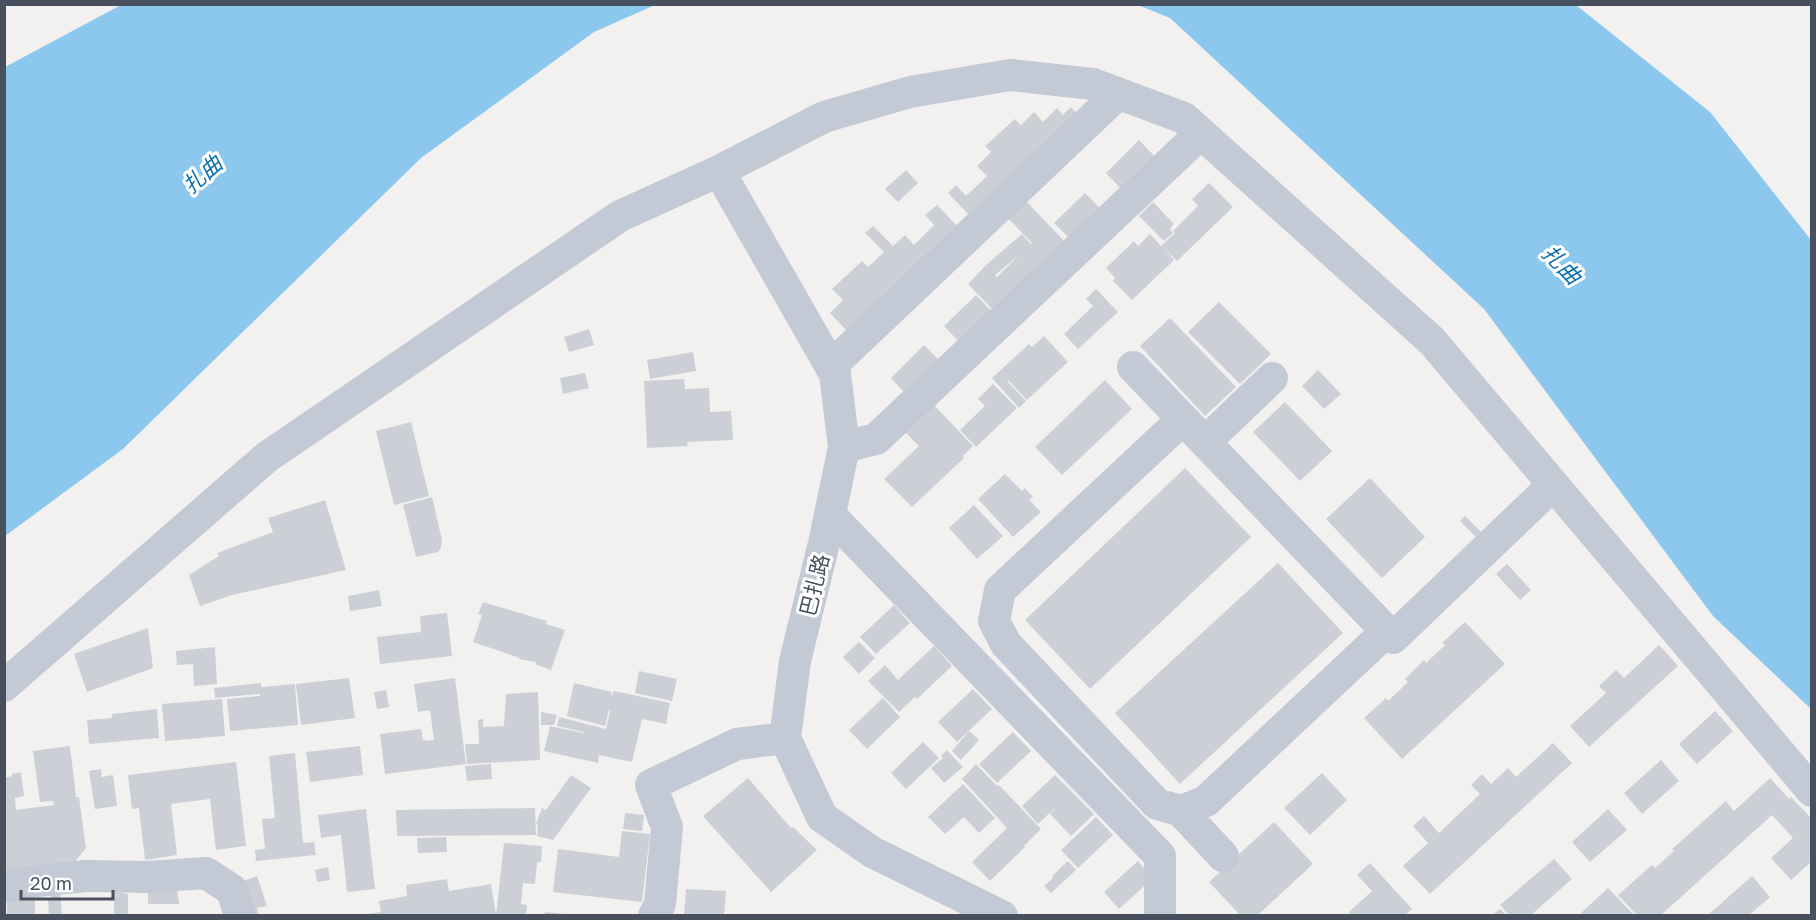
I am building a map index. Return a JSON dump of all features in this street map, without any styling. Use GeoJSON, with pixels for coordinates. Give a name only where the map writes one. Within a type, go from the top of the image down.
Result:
{"type":"FeatureCollection","features":[{"type":"Feature","properties":{"kind":"street"},"geometry":{"type":"LineString","coordinates":[[4,686],[267,458],[620,216],[719,171],[824,117],[910,92],[1010,75],[1093,84],[1184,118],[1432,341],[1812,791]]}},
{"type":"Feature","properties":{"kind":"street"},"geometry":{"type":"LineString","coordinates":[[831,366],[1118,94]]}},
{"type":"Feature","properties":{"kind":"street"},"geometry":{"type":"LineString","coordinates":[[844,447],[876,440],[1196,138]]}},
{"type":"Feature","properties":{"kind":"street","name":"巴扎路"},"geometry":{"type":"LineString","coordinates":[[719,171],[835,374],[844,447],[795,661],[785,738]]}},
{"type":"Feature","properties":{"kind":"street"},"geometry":{"type":"LineString","coordinates":[[1133,367],[1393,638],[1553,485]]}},
{"type":"Feature","properties":{"kind":"street"},"geometry":{"type":"LineString","coordinates":[[1205,442],[1272,378]]}},
{"type":"Feature","properties":{"kind":"street"},"geometry":{"type":"LineString","coordinates":[[1183,419],[1000,590],[994,621],[1005,644],[1157,804],[1181,811],[1223,856]]}},
{"type":"Feature","properties":{"kind":"street"},"geometry":{"type":"LineString","coordinates":[[830,515],[1160,856],[1160,915]]}},
{"type":"Feature","properties":{"kind":"street"},"geometry":{"type":"LineString","coordinates":[[1181,811],[1206,801],[1387,631]]}},
{"type":"Feature","properties":{"kind":"street"},"geometry":{"type":"LineString","coordinates":[[654,915],[660,904],[667,827],[651,784],[737,744],[785,738],[822,817],[872,852],[1002,915]]}},
{"type":"Feature","properties":{"kind":"street"},"geometry":{"type":"LineString","coordinates":[[4,888],[37,881],[86,876],[147,877],[206,873],[232,890],[240,915]]}},
{"type":"Feature","properties":{"kind":"water","name":"扎曲"},"geometry":{"type":"Polygon","coordinates":[[[121,5],[655,5],[594,32],[421,158],[123,449],[5,536],[5,67],[121,5]]]}},
{"type":"Feature","properties":{"kind":"water","name":"扎曲"},"geometry":{"type":"Polygon","coordinates":[[[1138,5],[1576,5],[1710,112],[1811,240],[1811,709],[1713,616],[1484,309],[1170,18],[1138,5]]]}},
{"type":"Feature","properties":{"kind":"building"},"geometry":{"type":"Polygon","coordinates":[[[1071,107],[1076,113],[971,217],[948,193],[956,185],[966,196],[987,176],[977,166],[991,152],[985,146],[1015,119],[1021,125],[1034,112],[1043,122],[1057,108],[1063,115],[1071,107]]]}},
{"type":"Feature","properties":{"kind":"building"},"geometry":{"type":"Polygon","coordinates":[[[1139,140],[1158,160],[1124,192],[1106,173],[1139,140]]]}},
{"type":"Feature","properties":{"kind":"building"},"geometry":{"type":"Polygon","coordinates":[[[906,170],[918,183],[898,202],[885,189],[906,170]]]}},
{"type":"Feature","properties":{"kind":"building"},"geometry":{"type":"Polygon","coordinates":[[[1209,183],[1233,207],[1177,261],[1163,247],[1174,260],[1132,300],[1113,281],[1115,278],[1106,268],[1134,241],[1138,246],[1150,234],[1161,246],[1198,206],[1192,199],[1209,183]]]}},
{"type":"Feature","properties":{"kind":"building"},"geometry":{"type":"Polygon","coordinates":[[[1085,193],[1103,211],[1072,241],[1054,223],[1085,193]]]}},
{"type":"Feature","properties":{"kind":"building"},"geometry":{"type":"Polygon","coordinates":[[[1024,199],[1069,246],[994,311],[968,284],[1022,234],[1032,243],[1006,216],[1024,199]],[[1020,254],[995,275],[997,277],[1020,254]]]}},
{"type":"Feature","properties":{"kind":"building"},"geometry":{"type":"Polygon","coordinates":[[[1153,202],[1174,224],[1170,229],[1173,233],[1164,241],[1139,216],[1153,202]]]}},
{"type":"Feature","properties":{"kind":"building"},"geometry":{"type":"Polygon","coordinates":[[[937,205],[959,228],[849,333],[830,313],[843,300],[832,289],[862,261],[868,267],[884,252],[865,233],[873,226],[893,246],[905,235],[914,245],[934,225],[925,215],[937,205]]]}},
{"type":"Feature","properties":{"kind":"building"},"geometry":{"type":"Polygon","coordinates":[[[1096,289],[1118,312],[1078,349],[1064,334],[1093,306],[1086,299],[1096,289]]]}},
{"type":"Feature","properties":{"kind":"building"},"geometry":{"type":"Polygon","coordinates":[[[976,295],[995,315],[962,345],[944,326],[976,295]]]}},
{"type":"Feature","properties":{"kind":"building"},"geometry":{"type":"Polygon","coordinates":[[[1219,302],[1271,354],[1240,384],[1188,332],[1219,302]]]}},
{"type":"Feature","properties":{"kind":"building"},"geometry":{"type":"Polygon","coordinates":[[[1170,318],[1236,387],[1205,416],[1140,346],[1170,318]]]}},
{"type":"Feature","properties":{"kind":"building"},"geometry":{"type":"Polygon","coordinates":[[[589,329],[594,345],[569,352],[564,337],[589,329]]]}},
{"type":"Feature","properties":{"kind":"building"},"geometry":{"type":"Polygon","coordinates":[[[1044,336],[1068,362],[1027,400],[1008,380],[1026,401],[1019,408],[992,378],[1029,344],[1032,347],[1044,336]]]}},
{"type":"Feature","properties":{"kind":"building"},"geometry":{"type":"Polygon","coordinates":[[[924,345],[942,363],[908,396],[891,378],[924,345]]]}},
{"type":"Feature","properties":{"kind":"building"},"geometry":{"type":"Polygon","coordinates":[[[693,352],[696,371],[650,379],[647,360],[693,352]]]}},
{"type":"Feature","properties":{"kind":"building"},"geometry":{"type":"Polygon","coordinates":[[[1318,370],[1341,394],[1324,409],[1302,386],[1318,370]]]}},
{"type":"Feature","properties":{"kind":"building"},"geometry":{"type":"Polygon","coordinates":[[[585,373],[589,388],[563,394],[560,378],[585,373]]]}},
{"type":"Feature","properties":{"kind":"building"},"geometry":{"type":"Polygon","coordinates":[[[684,379],[685,389],[709,388],[710,412],[731,411],[733,440],[687,442],[688,446],[647,448],[644,381],[684,379]]]}},
{"type":"Feature","properties":{"kind":"building"},"geometry":{"type":"Polygon","coordinates":[[[1105,380],[1132,409],[1062,475],[1035,447],[1105,380]]]}},
{"type":"Feature","properties":{"kind":"building"},"geometry":{"type":"Polygon","coordinates":[[[993,384],[1017,408],[976,447],[960,430],[985,406],[978,399],[993,384]]]}},
{"type":"Feature","properties":{"kind":"building"},"geometry":{"type":"Polygon","coordinates":[[[1285,402],[1332,451],[1300,481],[1253,432],[1285,402]]]}},
{"type":"Feature","properties":{"kind":"building"},"geometry":{"type":"Polygon","coordinates":[[[933,404],[973,446],[963,456],[964,458],[912,507],[884,479],[919,446],[903,430],[933,404]]]}},
{"type":"Feature","properties":{"kind":"building"},"geometry":{"type":"Polygon","coordinates":[[[411,422],[429,496],[394,505],[376,431],[411,422]]]}},
{"type":"Feature","properties":{"kind":"building"},"geometry":{"type":"Polygon","coordinates":[[[1185,468],[1251,537],[1090,689],[1025,620],[1185,468]]]}},
{"type":"Feature","properties":{"kind":"building"},"geometry":{"type":"Polygon","coordinates":[[[1005,474],[1022,491],[1025,488],[1033,497],[1029,500],[1041,512],[1013,537],[978,499],[1005,474]]]}},
{"type":"Feature","properties":{"kind":"building"},"geometry":{"type":"Polygon","coordinates":[[[1370,478],[1425,537],[1382,578],[1326,519],[1370,478]]]}},
{"type":"Feature","properties":{"kind":"building"},"geometry":{"type":"Polygon","coordinates":[[[432,497],[442,540],[441,548],[438,552],[416,557],[403,505],[432,497]]]}},
{"type":"Feature","properties":{"kind":"building"},"geometry":{"type":"Polygon","coordinates":[[[325,500],[346,570],[232,595],[200,606],[189,575],[219,556],[217,553],[273,532],[268,518],[325,500]]]}},
{"type":"Feature","properties":{"kind":"building"},"geometry":{"type":"Polygon","coordinates":[[[974,505],[1003,536],[977,559],[949,528],[974,505]]]}},
{"type":"Feature","properties":{"kind":"building"},"geometry":{"type":"Polygon","coordinates":[[[1465,516],[1483,534],[1478,539],[1460,521],[1465,516]]]}},
{"type":"Feature","properties":{"kind":"building"},"geometry":{"type":"Polygon","coordinates":[[[1278,563],[1343,633],[1180,784],[1115,713],[1278,563]]]}},
{"type":"Feature","properties":{"kind":"building"},"geometry":{"type":"Polygon","coordinates":[[[1507,564],[1531,590],[1520,600],[1496,574],[1507,564]]]}},
{"type":"Feature","properties":{"kind":"building"},"geometry":{"type":"Polygon","coordinates":[[[379,590],[382,606],[350,611],[348,596],[379,590]]]}},
{"type":"Feature","properties":{"kind":"building"},"geometry":{"type":"Polygon","coordinates":[[[483,602],[547,621],[546,624],[565,630],[551,670],[535,664],[536,662],[519,659],[473,642],[482,615],[478,614],[483,602]]]}},
{"type":"Feature","properties":{"kind":"building"},"geometry":{"type":"Polygon","coordinates":[[[894,605],[910,623],[876,654],[860,637],[894,605]]]}},
{"type":"Feature","properties":{"kind":"building"},"geometry":{"type":"Polygon","coordinates":[[[447,613],[452,656],[380,664],[377,637],[421,632],[420,616],[447,613]]]}},
{"type":"Feature","properties":{"kind":"building"},"geometry":{"type":"Polygon","coordinates":[[[1465,622],[1505,664],[1402,759],[1364,718],[1386,698],[1388,701],[1408,682],[1405,679],[1424,660],[1426,663],[1445,645],[1442,643],[1465,622]]]}},
{"type":"Feature","properties":{"kind":"building"},"geometry":{"type":"Polygon","coordinates":[[[148,628],[153,668],[87,692],[74,654],[148,628]]]}},
{"type":"Feature","properties":{"kind":"building"},"geometry":{"type":"Polygon","coordinates":[[[859,642],[875,658],[859,674],[843,657],[859,642]]]}},
{"type":"Feature","properties":{"kind":"building"},"geometry":{"type":"Polygon","coordinates":[[[1659,645],[1678,666],[1589,747],[1570,726],[1606,693],[1599,686],[1616,670],[1624,678],[1659,645]]]}},
{"type":"Feature","properties":{"kind":"building"},"geometry":{"type":"Polygon","coordinates":[[[934,646],[952,666],[917,699],[915,697],[899,712],[868,681],[885,665],[898,680],[934,646]]]}},
{"type":"Feature","properties":{"kind":"building"},"geometry":{"type":"Polygon","coordinates":[[[215,647],[217,684],[194,686],[193,664],[177,665],[176,651],[215,647]]]}},
{"type":"Feature","properties":{"kind":"building"},"geometry":{"type":"Polygon","coordinates":[[[639,671],[677,679],[672,701],[635,693],[639,671]]]}},
{"type":"Feature","properties":{"kind":"building"},"geometry":{"type":"Polygon","coordinates":[[[349,678],[355,718],[301,725],[296,684],[349,678]]]}},
{"type":"Feature","properties":{"kind":"building"},"geometry":{"type":"Polygon","coordinates":[[[455,678],[466,764],[385,774],[380,734],[421,729],[423,740],[434,740],[430,710],[418,712],[414,684],[455,678]]]}},
{"type":"Feature","properties":{"kind":"building"},"geometry":{"type":"Polygon","coordinates":[[[261,683],[261,687],[295,684],[298,725],[230,731],[227,699],[260,696],[260,694],[215,698],[214,688],[261,683]]]}},
{"type":"Feature","properties":{"kind":"building"},"geometry":{"type":"Polygon","coordinates":[[[574,683],[612,692],[611,698],[614,691],[670,703],[666,724],[642,719],[632,762],[599,755],[598,763],[544,751],[550,726],[584,733],[557,726],[559,717],[606,729],[609,710],[605,726],[567,716],[574,683]]]}},
{"type":"Feature","properties":{"kind":"building"},"geometry":{"type":"Polygon","coordinates":[[[973,689],[992,709],[957,742],[938,722],[973,689]]]}},
{"type":"Feature","properties":{"kind":"building"},"geometry":{"type":"Polygon","coordinates":[[[386,690],[389,707],[377,709],[374,692],[386,690]]]}},
{"type":"Feature","properties":{"kind":"building"},"geometry":{"type":"Polygon","coordinates":[[[538,692],[540,760],[467,764],[465,744],[479,744],[478,720],[483,719],[483,727],[504,726],[506,694],[538,692]]]}},
{"type":"Feature","properties":{"kind":"building"},"geometry":{"type":"Polygon","coordinates":[[[883,698],[900,717],[867,749],[849,730],[883,698]]]}},
{"type":"Feature","properties":{"kind":"building"},"geometry":{"type":"Polygon","coordinates":[[[222,699],[225,736],[165,741],[162,704],[222,699]]]}},
{"type":"Feature","properties":{"kind":"building"},"geometry":{"type":"Polygon","coordinates":[[[157,709],[159,738],[89,744],[87,720],[112,718],[112,714],[157,709]]]}},
{"type":"Feature","properties":{"kind":"building"},"geometry":{"type":"Polygon","coordinates":[[[1715,711],[1733,731],[1697,764],[1679,744],[1715,711]]]}},
{"type":"Feature","properties":{"kind":"building"},"geometry":{"type":"Polygon","coordinates":[[[541,712],[557,715],[554,725],[541,725],[541,712]]]}},
{"type":"Feature","properties":{"kind":"building"},"geometry":{"type":"Polygon","coordinates":[[[969,731],[979,740],[961,760],[952,751],[969,731]]]}},
{"type":"Feature","properties":{"kind":"building"},"geometry":{"type":"Polygon","coordinates":[[[1013,732],[1031,751],[997,783],[979,764],[1013,732]]]}},
{"type":"Feature","properties":{"kind":"building"},"geometry":{"type":"Polygon","coordinates":[[[923,742],[939,758],[906,789],[891,773],[923,742]]]}},
{"type":"Feature","properties":{"kind":"building"},"geometry":{"type":"Polygon","coordinates":[[[1553,743],[1572,763],[1430,894],[1403,866],[1428,843],[1413,826],[1424,816],[1439,833],[1480,794],[1471,785],[1482,774],[1491,784],[1508,768],[1516,777],[1553,743]]]}},
{"type":"Feature","properties":{"kind":"building"},"geometry":{"type":"Polygon","coordinates":[[[70,746],[76,797],[79,797],[86,848],[73,864],[4,874],[4,778],[21,772],[24,796],[15,798],[16,810],[54,805],[53,801],[40,802],[33,751],[70,746]]]}},
{"type":"Feature","properties":{"kind":"building"},"geometry":{"type":"Polygon","coordinates":[[[360,746],[363,775],[310,782],[306,752],[360,746]]]}},
{"type":"Feature","properties":{"kind":"building"},"geometry":{"type":"Polygon","coordinates":[[[947,750],[963,767],[944,783],[931,768],[943,758],[941,756],[947,750]]]}},
{"type":"Feature","properties":{"kind":"building"},"geometry":{"type":"Polygon","coordinates":[[[295,753],[303,843],[314,842],[316,855],[256,861],[255,850],[265,849],[262,819],[275,818],[269,756],[295,753]]]}},
{"type":"Feature","properties":{"kind":"building"},"geometry":{"type":"Polygon","coordinates":[[[1661,760],[1679,781],[1642,814],[1624,793],[1661,760]]]}},
{"type":"Feature","properties":{"kind":"building"},"geometry":{"type":"Polygon","coordinates":[[[236,762],[246,846],[216,850],[210,799],[171,804],[177,855],[145,860],[139,808],[132,809],[128,775],[236,762]]]}},
{"type":"Feature","properties":{"kind":"building"},"geometry":{"type":"Polygon","coordinates":[[[491,764],[492,779],[467,781],[465,766],[491,764]]]}},
{"type":"Feature","properties":{"kind":"building"},"geometry":{"type":"Polygon","coordinates":[[[976,764],[1041,829],[990,881],[972,862],[1007,828],[962,779],[976,764]]]}},
{"type":"Feature","properties":{"kind":"building"},"geometry":{"type":"Polygon","coordinates":[[[101,769],[102,777],[113,775],[117,806],[95,809],[89,771],[101,769]]]}},
{"type":"Feature","properties":{"kind":"building"},"geometry":{"type":"Polygon","coordinates":[[[1322,773],[1347,800],[1310,835],[1284,808],[1322,773]]]}},
{"type":"Feature","properties":{"kind":"building"},"geometry":{"type":"Polygon","coordinates":[[[571,775],[591,788],[553,840],[537,836],[538,825],[536,824],[542,808],[546,810],[571,775]]]}},
{"type":"Feature","properties":{"kind":"building"},"geometry":{"type":"Polygon","coordinates":[[[1055,775],[1094,814],[1071,836],[1050,814],[1057,806],[1038,824],[1022,806],[1055,775]]]}},
{"type":"Feature","properties":{"kind":"building"},"geometry":{"type":"Polygon","coordinates":[[[748,778],[791,828],[793,827],[817,850],[771,892],[703,816],[748,778]]]}},
{"type":"Feature","properties":{"kind":"building"},"geometry":{"type":"Polygon","coordinates":[[[1770,778],[1812,819],[1812,861],[1791,880],[1771,858],[1793,838],[1772,815],[1661,915],[1637,915],[1618,895],[1652,865],[1655,868],[1674,851],[1672,849],[1726,801],[1734,811],[1770,778]]]}},
{"type":"Feature","properties":{"kind":"building"},"geometry":{"type":"Polygon","coordinates":[[[963,784],[995,818],[979,833],[964,817],[945,834],[928,817],[963,784]]]}},
{"type":"Feature","properties":{"kind":"building"},"geometry":{"type":"Polygon","coordinates":[[[535,808],[536,835],[397,836],[396,810],[535,808]]]}},
{"type":"Feature","properties":{"kind":"building"},"geometry":{"type":"Polygon","coordinates":[[[366,809],[375,889],[347,892],[341,835],[321,838],[318,815],[366,809]]]}},
{"type":"Feature","properties":{"kind":"building"},"geometry":{"type":"Polygon","coordinates":[[[1608,809],[1627,830],[1590,862],[1572,842],[1608,809]]]}},
{"type":"Feature","properties":{"kind":"building"},"geometry":{"type":"Polygon","coordinates":[[[625,813],[644,815],[642,831],[623,829],[625,813]]]}},
{"type":"Feature","properties":{"kind":"building"},"geometry":{"type":"Polygon","coordinates":[[[1096,817],[1113,835],[1078,868],[1061,850],[1096,817]]]}},
{"type":"Feature","properties":{"kind":"building"},"geometry":{"type":"Polygon","coordinates":[[[1274,822],[1313,864],[1258,915],[1240,915],[1209,882],[1274,822]]]}},
{"type":"Feature","properties":{"kind":"building"},"geometry":{"type":"Polygon","coordinates":[[[622,831],[650,834],[642,902],[553,892],[558,849],[619,857],[622,831]]]}},
{"type":"Feature","properties":{"kind":"building"},"geometry":{"type":"Polygon","coordinates":[[[446,837],[447,852],[418,853],[417,838],[446,837]]]}},
{"type":"Feature","properties":{"kind":"building"},"geometry":{"type":"Polygon","coordinates":[[[504,843],[542,846],[541,862],[537,862],[535,884],[523,883],[521,904],[527,905],[526,915],[496,915],[504,843]]]}},
{"type":"Feature","properties":{"kind":"building"},"geometry":{"type":"Polygon","coordinates":[[[1554,859],[1572,879],[1531,915],[1509,915],[1500,905],[1554,859]]]}},
{"type":"Feature","properties":{"kind":"building"},"geometry":{"type":"Polygon","coordinates":[[[1068,861],[1076,870],[1051,893],[1044,886],[1068,861]]]}},
{"type":"Feature","properties":{"kind":"building"},"geometry":{"type":"Polygon","coordinates":[[[1138,861],[1153,878],[1119,909],[1104,892],[1138,861]]]}},
{"type":"Feature","properties":{"kind":"building"},"geometry":{"type":"Polygon","coordinates":[[[1370,863],[1412,909],[1405,915],[1351,915],[1349,912],[1372,891],[1357,875],[1370,863]]]}},
{"type":"Feature","properties":{"kind":"building"},"geometry":{"type":"Polygon","coordinates":[[[328,867],[330,880],[317,882],[315,870],[328,867]]]}},
{"type":"Feature","properties":{"kind":"building"},"geometry":{"type":"Polygon","coordinates":[[[257,876],[267,906],[257,908],[258,914],[255,915],[235,884],[257,876]]]}},
{"type":"Feature","properties":{"kind":"building"},"geometry":{"type":"Polygon","coordinates":[[[1752,876],[1770,897],[1749,915],[1708,915],[1752,876]]]}},
{"type":"Feature","properties":{"kind":"building"},"geometry":{"type":"Polygon","coordinates":[[[447,879],[449,891],[491,884],[496,915],[367,914],[381,912],[379,901],[407,896],[406,885],[447,879]]]}},
{"type":"Feature","properties":{"kind":"building"},"geometry":{"type":"Polygon","coordinates":[[[148,888],[177,888],[179,904],[148,904],[148,888]]]}},
{"type":"Feature","properties":{"kind":"building"},"geometry":{"type":"Polygon","coordinates":[[[1608,888],[1634,915],[1584,915],[1581,913],[1608,888]]]}},
{"type":"Feature","properties":{"kind":"building"},"geometry":{"type":"Polygon","coordinates":[[[686,889],[726,891],[724,915],[684,915],[686,889]]]}},
{"type":"Feature","properties":{"kind":"building"},"geometry":{"type":"Polygon","coordinates":[[[51,890],[60,890],[62,915],[49,915],[48,900],[51,899],[51,890]]]}},
{"type":"Feature","properties":{"kind":"building"},"geometry":{"type":"Polygon","coordinates":[[[114,892],[128,894],[128,915],[114,915],[114,892]]]}},
{"type":"Feature","properties":{"kind":"building"},"geometry":{"type":"Polygon","coordinates":[[[7,898],[35,898],[35,915],[7,915],[7,898]]]}},
{"type":"Feature","properties":{"kind":"building"},"geometry":{"type":"Polygon","coordinates":[[[1500,909],[1506,915],[1492,915],[1500,909]]]}},
{"type":"Feature","properties":{"kind":"building"},"geometry":{"type":"Polygon","coordinates":[[[545,912],[566,914],[544,915],[545,912]]]}}]}
